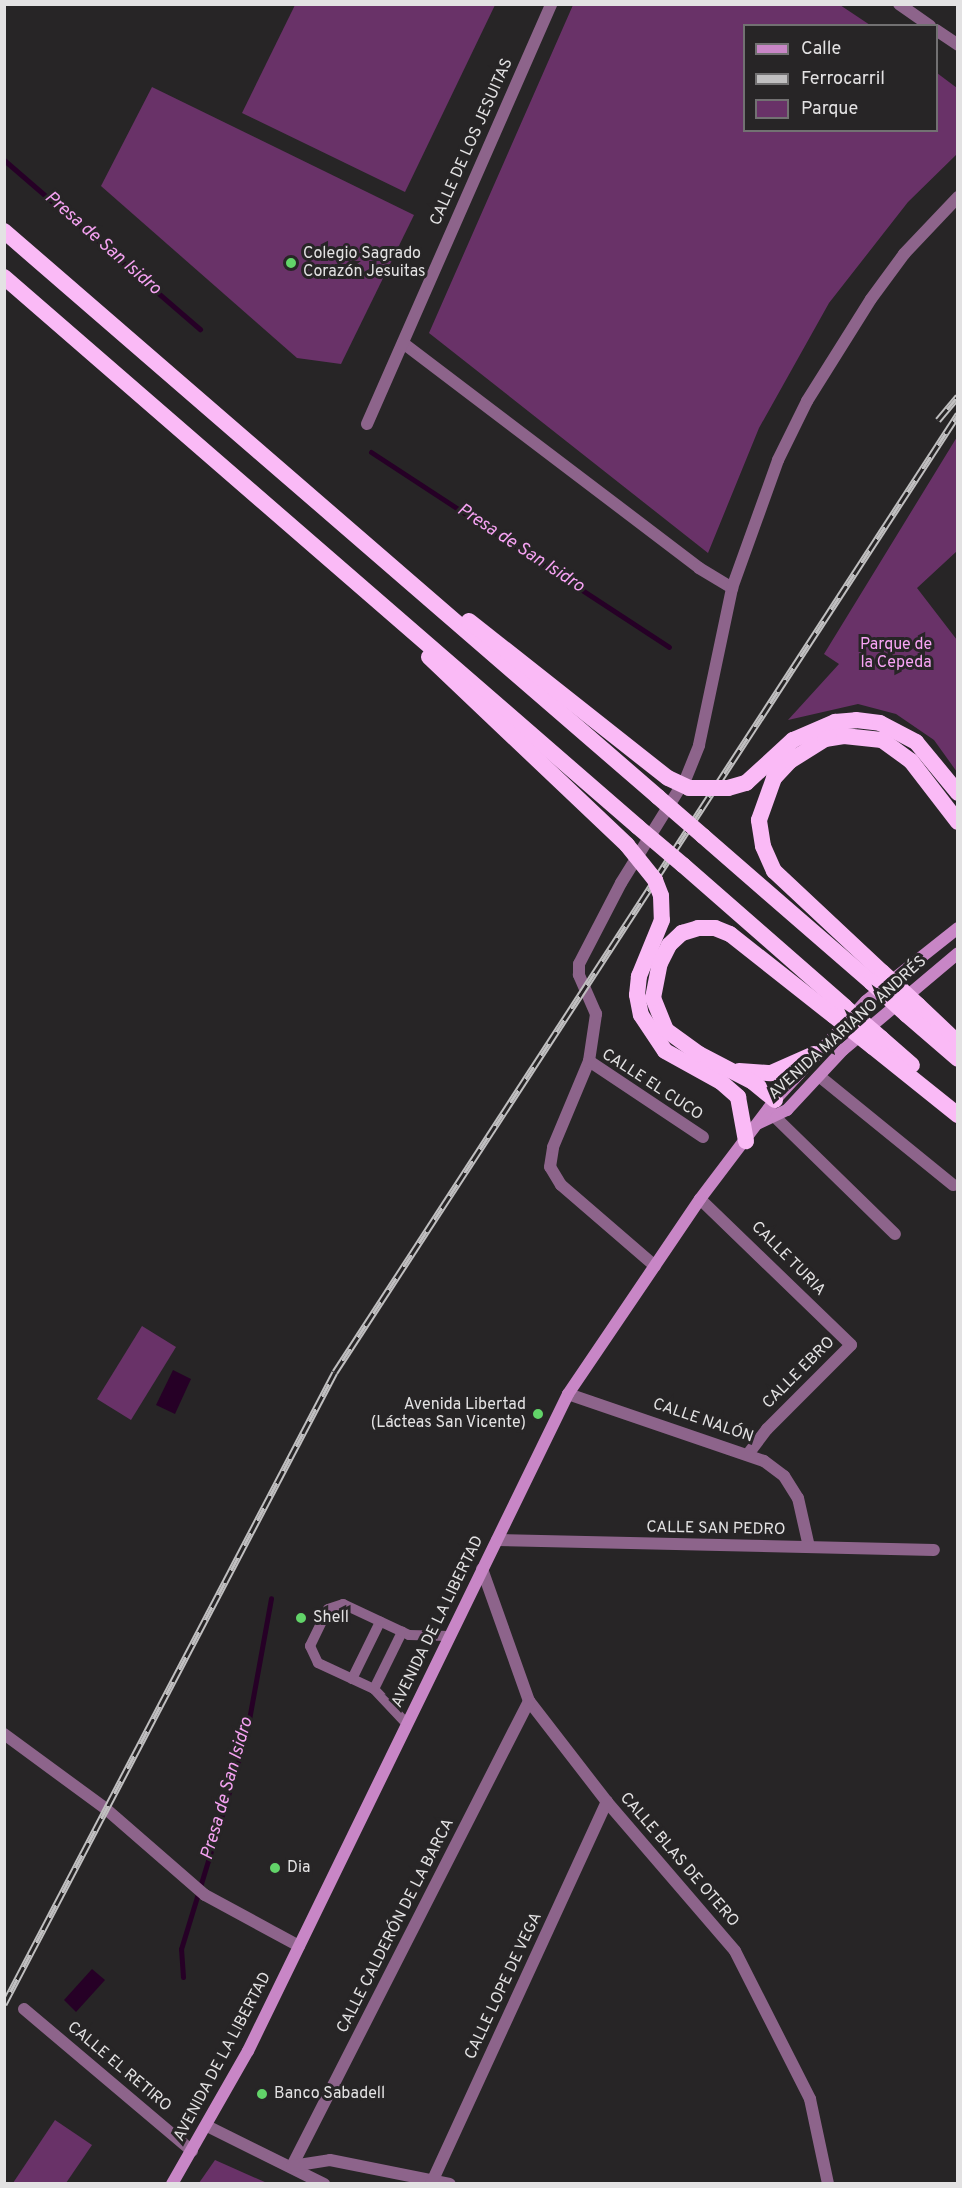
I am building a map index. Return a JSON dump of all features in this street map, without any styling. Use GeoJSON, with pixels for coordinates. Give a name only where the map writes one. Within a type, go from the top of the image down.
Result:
{"type":"FeatureCollection","features":[{"type":"Feature","properties":{"kind":"highway"},"geometry":{"type":"LineString","coordinates":[[4,231],[703,836],[876,977],[912,1010],[957,1059]]}},
{"type":"Feature","properties":{"kind":"highway"},"geometry":{"type":"LineString","coordinates":[[4,277],[683,865],[840,1011],[957,1114]]}},
{"type":"Feature","properties":{"kind":"highway"},"geometry":{"type":"LineString","coordinates":[[363,543],[513,654],[668,778],[689,788],[728,788],[746,783],[793,740],[835,722],[856,720],[880,723],[916,742],[957,793]]}},
{"type":"Feature","properties":{"kind":"highway"},"geometry":{"type":"LineString","coordinates":[[375,599],[456,687],[627,845],[655,880],[661,896],[662,920],[639,976],[641,1015],[651,1035],[665,1051],[723,1075],[753,1082],[774,1108]]}},
{"type":"Feature","properties":{"kind":"highway"},"geometry":{"type":"LineString","coordinates":[[876,977],[774,871],[763,846],[759,820],[763,800],[774,778],[790,761],[825,739],[843,736],[882,740],[911,760],[957,822]]}},
{"type":"Feature","properties":{"kind":"highway"},"geometry":{"type":"LineString","coordinates":[[746,1141],[738,1097],[723,1075],[666,1030],[657,1014],[653,998],[660,963],[669,945],[682,933],[715,928],[730,934],[840,1011]]}},
{"type":"Feature","properties":{"kind":"highway"},"geometry":{"type":"LineString","coordinates":[[912,1010],[957,1043]]}},
{"type":"Feature","properties":{"kind":"highway"},"geometry":{"type":"LineString","coordinates":[[877,1042],[957,1104]]}},
{"type":"Feature","properties":{"kind":"highway"},"geometry":{"type":"LineString","coordinates":[[723,1075],[771,1073],[814,1054]]}},
{"type":"Feature","properties":{"kind":"main road","name":"AVENIDA MARIANO ANDRÉS"},"geometry":{"type":"LineString","coordinates":[[774,1108],[814,1054],[866,1001],[957,928]]}},
{"type":"Feature","properties":{"kind":"main road"},"geometry":{"type":"LineString","coordinates":[[922,982],[923,972],[957,943]]}},
{"type":"Feature","properties":{"kind":"main road","name":"AVENIDA MARIANO ANDRÉS"},"geometry":{"type":"LineString","coordinates":[[774,1108],[801,1094],[843,1050],[957,953]]}},
{"type":"Feature","properties":{"kind":"main road","name":"AVENIDA DE LA LIBERTAD"},"geometry":{"type":"LineString","coordinates":[[172,2184],[207,2126],[299,1946],[448,1636],[568,1394],[700,1199],[758,1124],[774,1108]]}},
{"type":"Feature","properties":{"kind":"street","name":"CALLE DE LOS JESUITAS"},"geometry":{"type":"LineString","coordinates":[[367,424],[551,4]]}},
{"type":"Feature","properties":{"kind":"street"},"geometry":{"type":"LineString","coordinates":[[899,4],[927,24]]}},
{"type":"Feature","properties":{"kind":"street"},"geometry":{"type":"LineString","coordinates":[[938,31],[957,45]]}},
{"type":"Feature","properties":{"kind":"street"},"geometry":{"type":"LineString","coordinates":[[589,1061],[596,1014],[579,975],[579,964],[692,761],[712,690],[732,588],[778,460],[807,401],[840,345],[904,254],[957,197]]}},
{"type":"Feature","properties":{"kind":"street"},"geometry":{"type":"LineString","coordinates":[[403,343],[699,568],[732,588]]}},
{"type":"Feature","properties":{"kind":"street","name":"CALLE EL CUCO"},"geometry":{"type":"LineString","coordinates":[[655,1266],[561,1185],[550,1167],[553,1147],[589,1061],[703,1137]]}},
{"type":"Feature","properties":{"kind":"street"},"geometry":{"type":"LineString","coordinates":[[819,1076],[954,1185]]}},
{"type":"Feature","properties":{"kind":"street"},"geometry":{"type":"LineString","coordinates":[[774,1108],[895,1234]]}},
{"type":"Feature","properties":{"kind":"street","name":"CALLE TURIA"},"geometry":{"type":"LineString","coordinates":[[700,1199],[851,1345]]}},
{"type":"Feature","properties":{"kind":"street","name":"CALLE EBRO"},"geometry":{"type":"LineString","coordinates":[[749,1454],[767,1429],[851,1345]]}},
{"type":"Feature","properties":{"kind":"street","name":"CALLE NALÓN"},"geometry":{"type":"LineString","coordinates":[[568,1394],[749,1454],[784,1476],[798,1498],[809,1547]]}},
{"type":"Feature","properties":{"kind":"street","name":"CALLE SAN PEDRO"},"geometry":{"type":"LineString","coordinates":[[497,1540],[934,1550]]}},
{"type":"Feature","properties":{"kind":"street","name":"CALLE BLAS DE OTERO"},"geometry":{"type":"LineString","coordinates":[[482,1569],[529,1701],[608,1802],[735,1951],[810,2099],[828,2184]]}},
{"type":"Feature","properties":{"kind":"street","name":"CALLE CALDERÓN DE LA BARCA"},"geometry":{"type":"LineString","coordinates":[[292,2166],[529,1701]]}},
{"type":"Feature","properties":{"kind":"street"},"geometry":{"type":"LineString","coordinates":[[4,1734],[106,1809],[205,1895],[299,1946]]}},
{"type":"Feature","properties":{"kind":"street","name":"CALLE LOPE DE VEGA"},"geometry":{"type":"LineString","coordinates":[[432,2182],[608,1802]]}},
{"type":"Feature","properties":{"kind":"street","name":"CALLE EL RETIRO"},"geometry":{"type":"LineString","coordinates":[[24,2009],[192,2151]]}},
{"type":"Feature","properties":{"kind":"street"},"geometry":{"type":"LineString","coordinates":[[207,2126],[292,2166],[322,2183]]}},
{"type":"Feature","properties":{"kind":"street"},"geometry":{"type":"LineString","coordinates":[[292,2166],[330,2160],[450,2184]]}},
{"type":"Feature","properties":{"kind":"lane"},"geometry":{"type":"LineString","coordinates":[[407,1724],[374,1689],[318,1663],[310,1647],[328,1609],[343,1604],[402,1632],[448,1636]]}},
{"type":"Feature","properties":{"kind":"lane"},"geometry":{"type":"LineString","coordinates":[[352,1679],[381,1622]]}},
{"type":"Feature","properties":{"kind":"lane"},"geometry":{"type":"LineString","coordinates":[[374,1689],[402,1632]]}},
{"type":"Feature","properties":{"kind":"green space"},"geometry":{"type":"Polygon","coordinates":[[[295,5],[495,5],[405,192],[242,113],[295,5]]]}},
{"type":"Feature","properties":{"kind":"green space"},"geometry":{"type":"Polygon","coordinates":[[[573,5],[840,5],[868,24],[743,24],[743,132],[938,132],[938,74],[957,88],[957,154],[908,202],[829,303],[759,428],[708,553],[429,333],[573,5]]]}},
{"type":"Feature","properties":{"kind":"green space"},"geometry":{"type":"Polygon","coordinates":[[[152,87],[414,215],[341,364],[297,358],[101,186],[152,87]]]}},
{"type":"Feature","properties":{"kind":"green space","name":"Parque de la Cepeda"},"geometry":{"type":"Polygon","coordinates":[[[957,437],[957,551],[917,588],[957,640],[957,772],[934,740],[896,714],[858,704],[788,720],[839,664],[824,654],[957,437]]]}},
{"type":"Feature","properties":{"kind":"green space"},"geometry":{"type":"Polygon","coordinates":[[[142,1326],[176,1347],[131,1420],[97,1399],[142,1326]]]}},
{"type":"Feature","properties":{"kind":"green space"},"geometry":{"type":"Polygon","coordinates":[[[55,2120],[92,2145],[66,2183],[13,2183],[55,2120]]]}},
{"type":"Feature","properties":{"kind":"green space"},"geometry":{"type":"Polygon","coordinates":[[[215,2160],[267,2183],[199,2183],[215,2160]]]}},
{"type":"Feature","properties":{"kind":"shaded area"},"geometry":{"type":"Polygon","coordinates":[[[173,1370],[191,1379],[175,1414],[156,1405],[173,1370]]]}},
{"type":"Feature","properties":{"kind":"shaded area"},"geometry":{"type":"Polygon","coordinates":[[[92,1969],[105,1980],[76,2012],[64,2000],[92,1969]]]}},
{"type":"Feature","properties":{"kind":"waterway","name":"Presa de San Isidro"},"geometry":{"type":"LineString","coordinates":[[4,160],[200,329]]}},
{"type":"Feature","properties":{"kind":"waterway","name":"Presa de San Isidro"},"geometry":{"type":"LineString","coordinates":[[371,452],[669,647]]}},
{"type":"Feature","properties":{"kind":"waterway","name":"Presa de San Isidro"},"geometry":{"type":"LineString","coordinates":[[183,1977],[181,1949],[246,1736],[271,1598]]}},
{"type":"Feature","properties":{"kind":"railway"},"geometry":{"type":"LineString","coordinates":[[938,420],[958,396]]}},
{"type":"Feature","properties":{"kind":"railway"},"geometry":{"type":"LineString","coordinates":[[4,2004],[335,1372],[958,414]]}},
{"type":"Feature","properties":{"kind":"place","name":"Colegio Sagrado Corazón Jesuitas"},"geometry":{"type":"Point","coordinates":[291,263]}},
{"type":"Feature","properties":{"kind":"place","name":"Avenida Libertad (Lácteas San Vicente)"},"geometry":{"type":"Point","coordinates":[538,1414]}},
{"type":"Feature","properties":{"kind":"place","name":"Shell"},"geometry":{"type":"Point","coordinates":[301,1618]}},
{"type":"Feature","properties":{"kind":"place","name":"Dia"},"geometry":{"type":"Point","coordinates":[275,1868]}},
{"type":"Feature","properties":{"kind":"place","name":"Banco Sabadell"},"geometry":{"type":"Point","coordinates":[262,2094]}}]}
